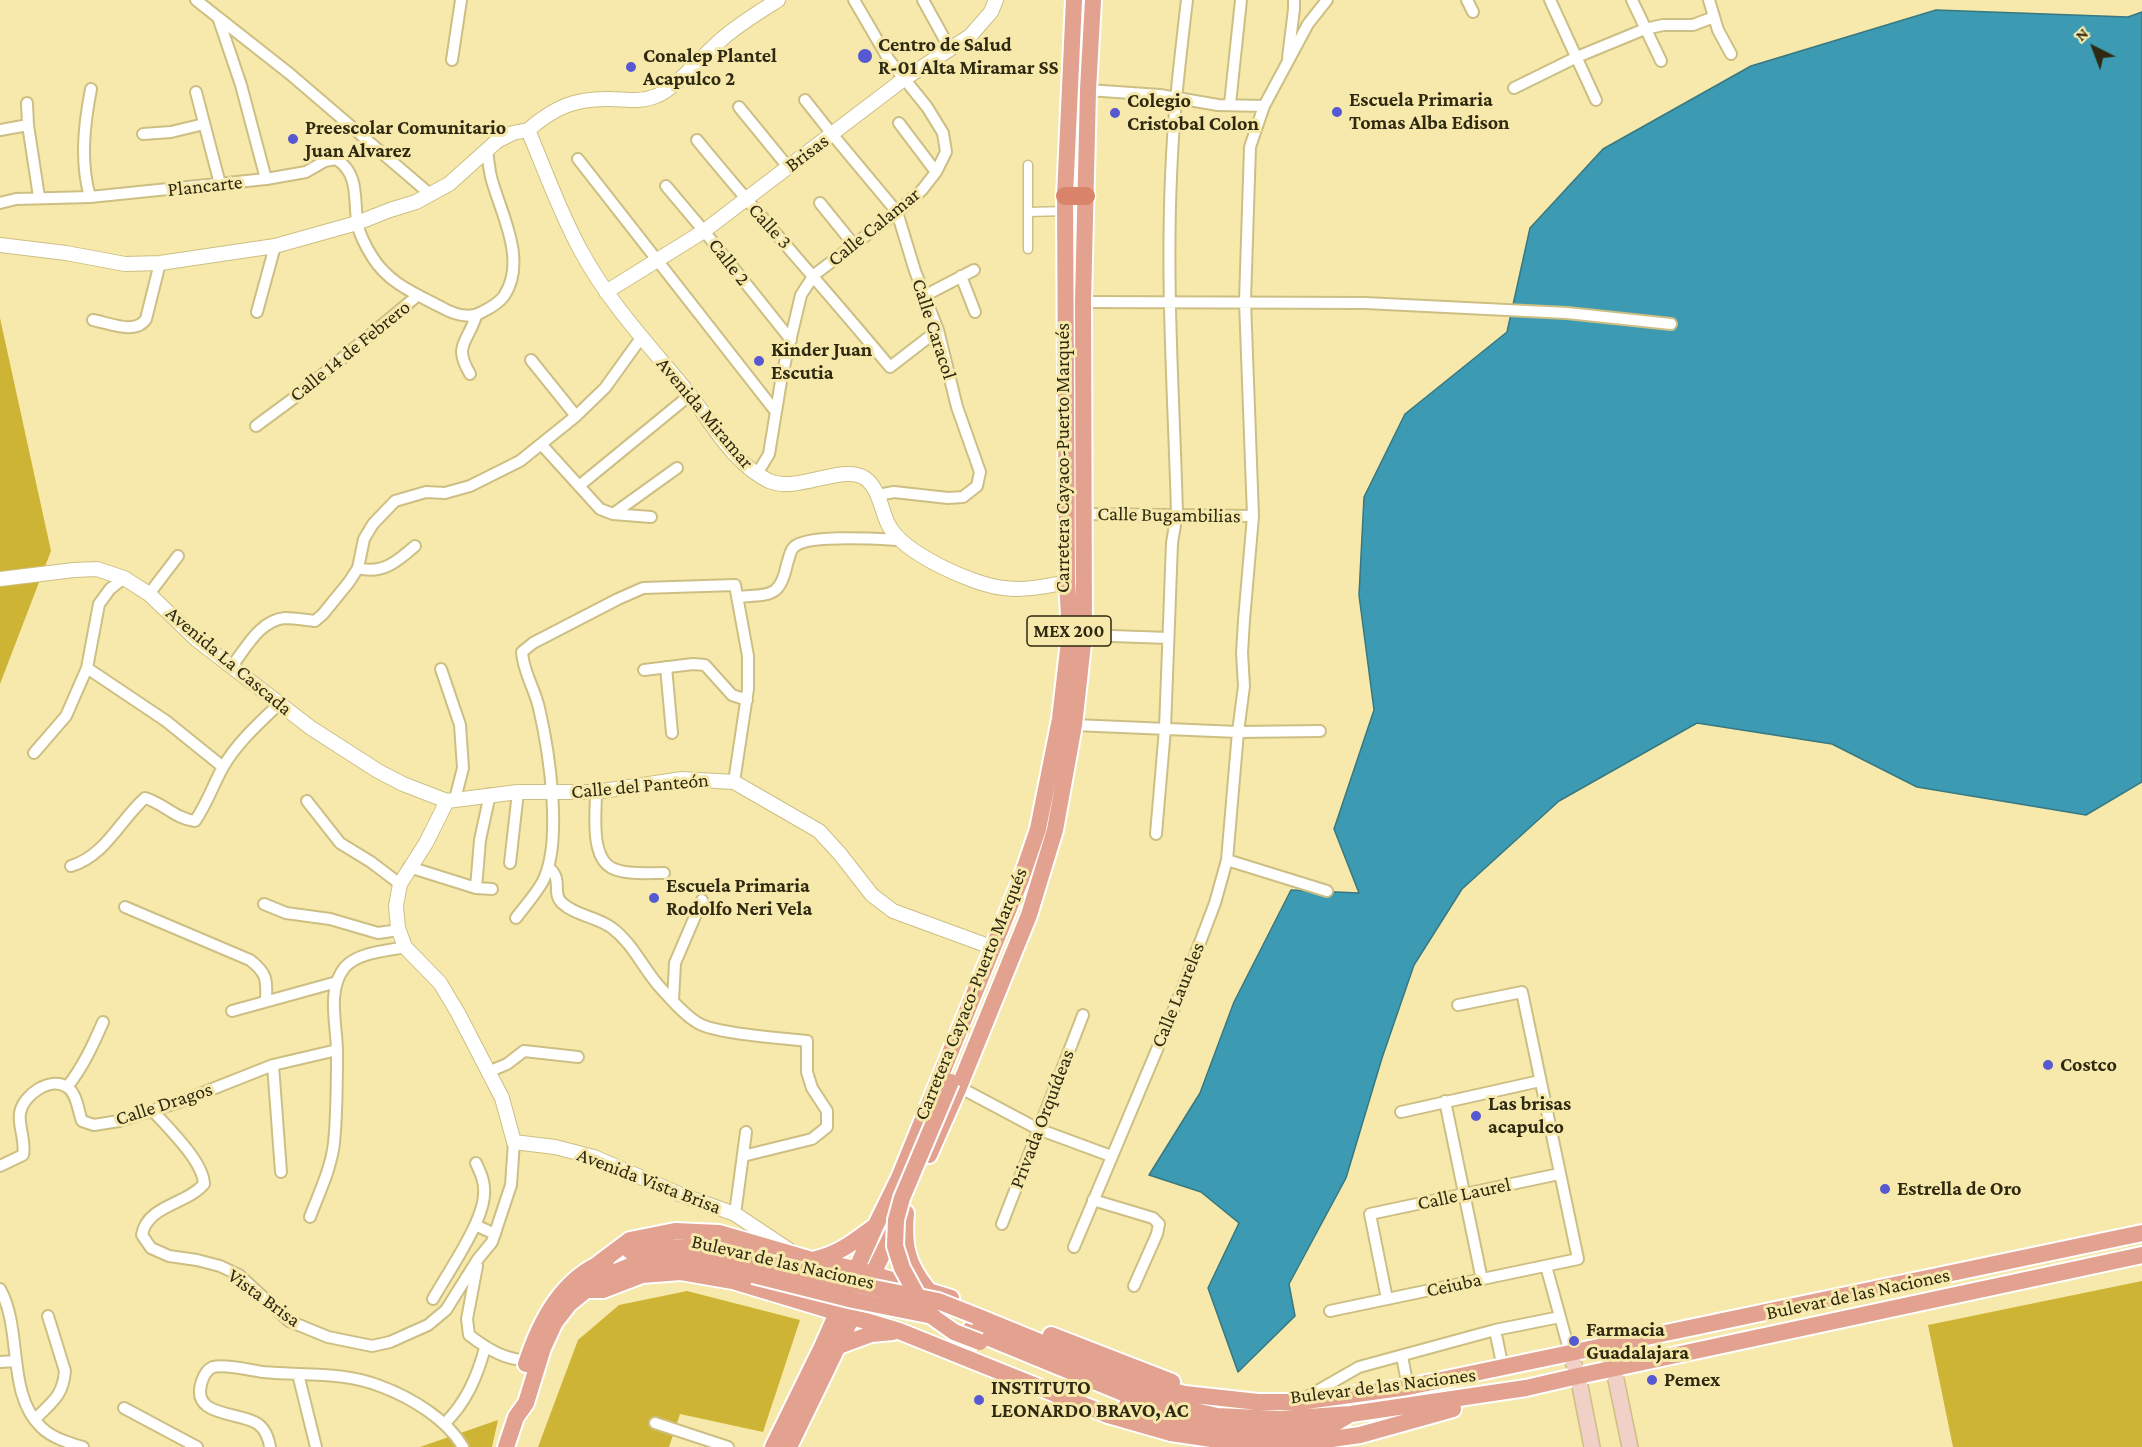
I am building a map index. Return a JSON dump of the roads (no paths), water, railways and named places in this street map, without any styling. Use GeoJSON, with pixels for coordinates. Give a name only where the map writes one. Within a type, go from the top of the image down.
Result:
{"type":"FeatureCollection","features":[{"type":"Feature","properties":{"kind":"highway"},"geometry":{"type":"LineString","coordinates":[[1066,204],[1086,196]]}},
{"type":"Feature","properties":{"kind":"main road","name":"Carretera Cayaco-Puerto Marqués"},"geometry":{"type":"LineString","coordinates":[[844,1314],[856,1269],[899,1178],[1021,879],[1038,829],[1060,719],[1070,633],[1067,582],[1066,204],[1074,0]]}},
{"type":"Feature","properties":{"kind":"main road","name":"Carretera Cayaco-Puerto Marqués"},"geometry":{"type":"LineString","coordinates":[[844,1314],[872,1274],[906,1205],[1029,915],[1055,830],[1074,725],[1084,634],[1083,302],[1088,90],[1093,0]]}},
{"type":"Feature","properties":{"kind":"main road"},"geometry":{"type":"LineString","coordinates":[[1021,879],[1016,926],[955,1085],[902,1198],[896,1220],[895,1246],[902,1268],[926,1312],[954,1332],[1129,1406],[1206,1428],[1264,1432],[1329,1427],[1350,1414]]}},
{"type":"Feature","properties":{"kind":"main road"},"geometry":{"type":"LineString","coordinates":[[906,1205],[904,1230],[907,1253],[916,1276],[928,1290]]}},
{"type":"Feature","properties":{"kind":"main road"},"geometry":{"type":"LineString","coordinates":[[805,1258],[830,1256],[875,1227]]}},
{"type":"Feature","properties":{"kind":"main road"},"geometry":{"type":"LineString","coordinates":[[598,1264],[630,1240],[675,1231],[719,1233],[928,1290],[1207,1395]]}},
{"type":"Feature","properties":{"kind":"main road","name":"Bulevar de las Naciones"},"geometry":{"type":"LineString","coordinates":[[516,1418],[515,1403],[533,1341],[546,1314],[567,1287],[598,1264],[640,1248],[699,1253],[938,1301],[1140,1383],[1185,1394],[1258,1402],[1299,1402],[1408,1387],[1503,1368],[2142,1233]]}},
{"type":"Feature","properties":{"kind":"main road","name":"Bulevar de las Naciones"},"geometry":{"type":"LineString","coordinates":[[516,1418],[526,1403],[543,1348],[555,1322],[569,1304],[601,1278],[645,1260],[699,1253],[853,1300],[935,1316],[1133,1397],[1217,1416],[1280,1419],[1350,1414],[1526,1388],[2142,1255]]}},
{"type":"Feature","properties":{"kind":"main road"},"geometry":{"type":"LineString","coordinates":[[585,1290],[603,1290],[642,1275],[681,1272],[733,1281],[899,1331],[1108,1414],[1171,1432],[1231,1442],[1304,1443],[1360,1435],[1526,1388]]}},
{"type":"Feature","properties":{"kind":"main road"},"geometry":{"type":"LineString","coordinates":[[795,1299],[812,1311],[821,1322],[829,1347]]}},
{"type":"Feature","properties":{"kind":"main road"},"geometry":{"type":"LineString","coordinates":[[789,1447],[844,1314]]}},
{"type":"Feature","properties":{"kind":"main road"},"geometry":{"type":"LineString","coordinates":[[773,1447],[829,1347],[871,1334],[899,1331]]}},
{"type":"Feature","properties":{"kind":"main road"},"geometry":{"type":"LineString","coordinates":[[1609,1346],[1630,1447]]}},
{"type":"Feature","properties":{"kind":"main road"},"geometry":{"type":"LineString","coordinates":[[1570,1353],[1578,1376],[1592,1447]]}},
{"type":"Feature","properties":{"kind":"main road"},"geometry":{"type":"LineString","coordinates":[[506,1447],[516,1418]]}},
{"type":"Feature","properties":{"kind":"street"},"geometry":{"type":"LineString","coordinates":[[196,0],[290,74],[431,195]]}},
{"type":"Feature","properties":{"kind":"street"},"geometry":{"type":"LineString","coordinates":[[452,60],[461,0]]}},
{"type":"Feature","properties":{"kind":"street"},"geometry":{"type":"LineString","coordinates":[[0,244],[125,264],[160,263],[275,246],[357,223],[431,195],[449,184],[487,149],[505,137],[528,130],[560,106],[586,99],[636,101],[658,96],[674,84],[722,38],[748,18],[778,0]]}},
{"type":"Feature","properties":{"kind":"street","name":"Calle Calamar"},"geometry":{"type":"LineString","coordinates":[[757,474],[769,454],[801,295],[814,275],[897,212],[922,190],[936,172],[946,152],[943,133],[927,107],[889,60],[854,0]]}},
{"type":"Feature","properties":{"kind":"street"},"geometry":{"type":"LineString","coordinates":[[924,0],[950,49]]}},
{"type":"Feature","properties":{"kind":"street","name":"Brisas"},"geometry":{"type":"LineString","coordinates":[[606,292],[704,231],[904,79],[970,36],[991,12],[996,0]]}},
{"type":"Feature","properties":{"kind":"street"},"geometry":{"type":"LineString","coordinates":[[1156,834],[1165,729],[1172,543],[1177,513],[1171,301],[1171,178],[1176,99],[1187,0]]}},
{"type":"Feature","properties":{"kind":"street"},"geometry":{"type":"LineString","coordinates":[[1230,104],[1241,0]]}},
{"type":"Feature","properties":{"kind":"street"},"geometry":{"type":"LineString","coordinates":[[1287,64],[1294,0]]}},
{"type":"Feature","properties":{"kind":"street","name":"Calle Laureles"},"geometry":{"type":"LineString","coordinates":[[1074,1247],[1182,990],[1215,903],[1227,860],[1244,686],[1242,653],[1253,516],[1245,301],[1250,147],[1264,106],[1308,24],[1327,0]]}},
{"type":"Feature","properties":{"kind":"street"},"geometry":{"type":"LineString","coordinates":[[1467,0],[1473,12]]}},
{"type":"Feature","properties":{"kind":"street"},"geometry":{"type":"LineString","coordinates":[[1550,0],[1596,100]]}},
{"type":"Feature","properties":{"kind":"street"},"geometry":{"type":"LineString","coordinates":[[1632,0],[1661,61]]}},
{"type":"Feature","properties":{"kind":"street"},"geometry":{"type":"LineString","coordinates":[[1709,0],[1718,30],[1731,54]]}},
{"type":"Feature","properties":{"kind":"street"},"geometry":{"type":"LineString","coordinates":[[1514,88],[1577,57],[1645,29],[1664,25],[1693,25],[1714,17]]}},
{"type":"Feature","properties":{"kind":"street"},"geometry":{"type":"LineString","coordinates":[[219,20],[241,85],[267,179]]}},
{"type":"Feature","properties":{"kind":"street"},"geometry":{"type":"LineString","coordinates":[[90,198],[84,176],[85,122],[91,89]]}},
{"type":"Feature","properties":{"kind":"street"},"geometry":{"type":"LineString","coordinates":[[1088,90],[1160,95],[1218,105],[1264,106]]}},
{"type":"Feature","properties":{"kind":"street"},"geometry":{"type":"LineString","coordinates":[[196,92],[220,184]]}},
{"type":"Feature","properties":{"kind":"street","name":"Calle Caracol"},"geometry":{"type":"LineString","coordinates":[[806,100],[897,212],[915,271],[938,330],[957,407],[980,472],[977,486],[963,496],[948,498],[894,492],[878,495]]}},
{"type":"Feature","properties":{"kind":"street"},"geometry":{"type":"LineString","coordinates":[[27,103],[39,197]]}},
{"type":"Feature","properties":{"kind":"street"},"geometry":{"type":"LineString","coordinates":[[739,107],[789,166]]}},
{"type":"Feature","properties":{"kind":"street"},"geometry":{"type":"LineString","coordinates":[[899,123],[936,172]]}},
{"type":"Feature","properties":{"kind":"street"},"geometry":{"type":"LineString","coordinates":[[143,134],[171,132],[204,124]]}},
{"type":"Feature","properties":{"kind":"street"},"geometry":{"type":"LineString","coordinates":[[0,130],[28,125]]}},
{"type":"Feature","properties":{"kind":"street","name":"Avenida Miramar"},"geometry":{"type":"LineString","coordinates":[[528,130],[580,251],[606,292],[641,339],[690,395],[721,438],[757,474],[780,484],[813,482],[850,474],[863,478],[878,495],[888,524],[899,540],[925,558],[988,584],[1004,588],[1067,582]]}},
{"type":"Feature","properties":{"kind":"street","name":"Calle 3"},"geometry":{"type":"LineString","coordinates":[[697,140],[890,366],[938,330]]}},
{"type":"Feature","properties":{"kind":"street"},"geometry":{"type":"LineString","coordinates":[[470,374],[461,359],[461,347],[471,332],[476,316],[494,305],[503,296],[511,279],[513,264],[511,238],[491,176],[487,149]]}},
{"type":"Feature","properties":{"kind":"street","name":"Plancarte"},"geometry":{"type":"LineString","coordinates":[[0,204],[16,199],[90,198],[267,179],[306,172],[324,161],[336,159],[345,165],[357,196],[357,223]]}},
{"type":"Feature","properties":{"kind":"street"},"geometry":{"type":"LineString","coordinates":[[578,159],[776,412]]}},
{"type":"Feature","properties":{"kind":"street"},"geometry":{"type":"LineString","coordinates":[[1028,165],[1028,249]]}},
{"type":"Feature","properties":{"kind":"street","name":"Calle 2"},"geometry":{"type":"LineString","coordinates":[[666,186],[791,340]]}},
{"type":"Feature","properties":{"kind":"street"},"geometry":{"type":"LineString","coordinates":[[820,203],[854,245]]}},
{"type":"Feature","properties":{"kind":"street"},"geometry":{"type":"LineString","coordinates":[[1028,212],[1066,204]]}},
{"type":"Feature","properties":{"kind":"street"},"geometry":{"type":"LineString","coordinates":[[357,223],[374,259],[392,281],[417,296]]}},
{"type":"Feature","properties":{"kind":"street"},"geometry":{"type":"LineString","coordinates":[[257,312],[275,246]]}},
{"type":"Feature","properties":{"kind":"street"},"geometry":{"type":"LineString","coordinates":[[93,320],[135,328],[142,325],[146,319],[160,263]]}},
{"type":"Feature","properties":{"kind":"street"},"geometry":{"type":"LineString","coordinates":[[924,296],[974,270]]}},
{"type":"Feature","properties":{"kind":"street"},"geometry":{"type":"LineString","coordinates":[[961,276],[975,312]]}},
{"type":"Feature","properties":{"kind":"street","name":"Calle 14 de Febrero"},"geometry":{"type":"LineString","coordinates":[[256,426],[298,395],[417,296],[452,313],[476,316]]}},
{"type":"Feature","properties":{"kind":"street"},"geometry":{"type":"LineString","coordinates":[[1083,302],[1245,301],[1400,304],[1567,314],[1671,324]]}},
{"type":"Feature","properties":{"kind":"street"},"geometry":{"type":"LineString","coordinates":[[232,666],[255,635],[269,623],[285,618],[315,621],[323,614],[358,568],[364,539],[373,524],[395,501],[426,492],[445,493],[470,486],[520,461],[576,416],[604,388],[641,339]]}},
{"type":"Feature","properties":{"kind":"street"},"geometry":{"type":"LineString","coordinates":[[531,360],[576,416]]}},
{"type":"Feature","properties":{"kind":"street"},"geometry":{"type":"LineString","coordinates":[[579,486],[690,395]]}},
{"type":"Feature","properties":{"kind":"street"},"geometry":{"type":"LineString","coordinates":[[541,444],[600,509],[613,514],[651,517]]}},
{"type":"Feature","properties":{"kind":"street"},"geometry":{"type":"LineString","coordinates":[[613,514],[677,468]]}},
{"type":"Feature","properties":{"kind":"street","name":"Calle Bugambilias"},"geometry":{"type":"LineString","coordinates":[[1084,514],[1177,513],[1253,516]]}},
{"type":"Feature","properties":{"kind":"street"},"geometry":{"type":"LineString","coordinates":[[738,597],[769,594],[778,589],[784,581],[789,557],[794,547],[803,542],[830,539],[899,540]]}},
{"type":"Feature","properties":{"kind":"street"},"geometry":{"type":"LineString","coordinates":[[358,568],[369,571],[384,569],[415,546]]}},
{"type":"Feature","properties":{"kind":"street"},"geometry":{"type":"LineString","coordinates":[[149,594],[178,556]]}},
{"type":"Feature","properties":{"kind":"street","name":"Avenida La Cascada"},"geometry":{"type":"LineString","coordinates":[[0,579],[97,569],[124,578],[149,594],[197,640],[320,734],[403,784],[451,800]]}},
{"type":"Feature","properties":{"kind":"street"},"geometry":{"type":"LineString","coordinates":[[33,753],[66,716],[87,668],[99,604],[110,589],[124,578]]}},
{"type":"Feature","properties":{"kind":"street"},"geometry":{"type":"LineString","coordinates":[[516,918],[543,881],[551,852],[553,824],[545,735],[539,706],[522,662],[522,652],[533,643],[643,588],[735,585],[748,656],[747,700],[734,782]]}},
{"type":"Feature","properties":{"kind":"street"},"geometry":{"type":"LineString","coordinates":[[1084,634],[1168,638]]}},
{"type":"Feature","properties":{"kind":"street"},"geometry":{"type":"LineString","coordinates":[[644,670],[693,664],[705,665],[732,695],[747,700]]}},
{"type":"Feature","properties":{"kind":"street"},"geometry":{"type":"LineString","coordinates":[[666,667],[672,734]]}},
{"type":"Feature","properties":{"kind":"street"},"geometry":{"type":"LineString","coordinates":[[87,668],[166,721],[223,767]]}},
{"type":"Feature","properties":{"kind":"street"},"geometry":{"type":"LineString","coordinates":[[441,669],[460,725],[463,768],[451,800],[400,884],[396,906],[398,928],[405,947],[440,983],[458,1012],[502,1098],[514,1142]]}},
{"type":"Feature","properties":{"kind":"street"},"geometry":{"type":"LineString","coordinates":[[71,866],[84,862],[108,841],[145,798],[157,801],[184,820],[195,821],[205,808],[223,767],[249,733],[279,704]]}},
{"type":"Feature","properties":{"kind":"street"},"geometry":{"type":"LineString","coordinates":[[1074,725],[1238,732],[1320,731]]}},
{"type":"Feature","properties":{"kind":"street","name":"Calle del Panteón"},"geometry":{"type":"LineString","coordinates":[[451,800],[518,792],[596,792],[682,779],[734,782],[819,831],[872,895],[893,911],[994,948]]}},
{"type":"Feature","properties":{"kind":"street"},"geometry":{"type":"LineString","coordinates":[[510,863],[518,792]]}},
{"type":"Feature","properties":{"kind":"street"},"geometry":{"type":"LineString","coordinates":[[596,792],[595,829],[597,847],[602,858],[611,868],[633,872],[664,873]]}},
{"type":"Feature","properties":{"kind":"street"},"geometry":{"type":"LineString","coordinates":[[476,888],[480,840],[490,794]]}},
{"type":"Feature","properties":{"kind":"street"},"geometry":{"type":"LineString","coordinates":[[307,801],[340,843],[371,862],[400,884]]}},
{"type":"Feature","properties":{"kind":"street"},"geometry":{"type":"LineString","coordinates":[[1227,860],[1327,891]]}},
{"type":"Feature","properties":{"kind":"street"},"geometry":{"type":"LineString","coordinates":[[410,867],[476,888],[492,889]]}},
{"type":"Feature","properties":{"kind":"street"},"geometry":{"type":"LineString","coordinates":[[548,867],[554,871],[558,879],[558,896],[562,903],[611,926],[628,943],[658,984],[700,1024],[727,1031],[807,1041],[807,1072],[812,1088],[827,1111],[827,1127],[812,1138],[743,1156]]}},
{"type":"Feature","properties":{"kind":"street"},"geometry":{"type":"LineString","coordinates":[[673,1000],[675,963],[702,900]]}},
{"type":"Feature","properties":{"kind":"street"},"geometry":{"type":"LineString","coordinates":[[264,904],[286,913],[330,919],[378,933],[392,932],[398,928]]}},
{"type":"Feature","properties":{"kind":"street"},"geometry":{"type":"LineString","coordinates":[[125,908],[250,960],[262,969],[267,982],[266,1000]]}},
{"type":"Feature","properties":{"kind":"street"},"geometry":{"type":"LineString","coordinates":[[310,1217],[329,1167],[334,1144],[337,1050],[333,1004],[337,982],[346,967],[367,955],[405,947]]}},
{"type":"Feature","properties":{"kind":"street"},"geometry":{"type":"LineString","coordinates":[[232,1011],[337,982]]}},
{"type":"Feature","properties":{"kind":"street"},"geometry":{"type":"LineString","coordinates":[[1458,1005],[1522,992],[1559,1174]]}},
{"type":"Feature","properties":{"kind":"street","name":"Privada Orquídeas"},"geometry":{"type":"LineString","coordinates":[[1002,1224],[1083,1015]]}},
{"type":"Feature","properties":{"kind":"street"},"geometry":{"type":"LineString","coordinates":[[0,1166],[23,1155],[24,1143],[20,1112],[27,1097],[37,1089],[58,1083],[67,1087],[92,1047],[103,1022]]}},
{"type":"Feature","properties":{"kind":"street","name":"Calle Dragos"},"geometry":{"type":"LineString","coordinates":[[67,1087],[74,1093],[82,1121],[94,1125],[119,1121],[153,1111],[273,1065],[337,1050]]}},
{"type":"Feature","properties":{"kind":"street"},"geometry":{"type":"LineString","coordinates":[[488,1072],[507,1064],[524,1051],[578,1058]]}},
{"type":"Feature","properties":{"kind":"street"},"geometry":{"type":"LineString","coordinates":[[273,1065],[281,1172]]}},
{"type":"Feature","properties":{"kind":"street"},"geometry":{"type":"LineString","coordinates":[[1401,1112],[1540,1081]]}},
{"type":"Feature","properties":{"kind":"street"},"geometry":{"type":"LineString","coordinates":[[955,1085],[1038,1129],[1112,1156]]}},
{"type":"Feature","properties":{"kind":"street"},"geometry":{"type":"LineString","coordinates":[[1445,1101],[1482,1280]]}},
{"type":"Feature","properties":{"kind":"street","name":"Vista Brisa"},"geometry":{"type":"LineString","coordinates":[[153,1111],[183,1144],[202,1173],[204,1184],[192,1194],[153,1214],[144,1223],[142,1235],[151,1248],[169,1256],[220,1266],[239,1275],[289,1321],[328,1337],[372,1346],[390,1342],[428,1324],[446,1310],[478,1259],[492,1242],[511,1185],[514,1142]]}},
{"type":"Feature","properties":{"kind":"street"},"geometry":{"type":"LineString","coordinates":[[735,1214],[746,1132]]}},
{"type":"Feature","properties":{"kind":"street","name":"Avenida Vista Brisa"},"geometry":{"type":"LineString","coordinates":[[514,1142],[555,1147],[594,1157],[679,1194],[735,1214],[805,1258]]}},
{"type":"Feature","properties":{"kind":"street"},"geometry":{"type":"LineString","coordinates":[[433,1299],[475,1225],[484,1197],[484,1181],[476,1163]]}},
{"type":"Feature","properties":{"kind":"street","name":"Calle Laurel"},"geometry":{"type":"LineString","coordinates":[[1387,1299],[1370,1214],[1559,1174]]}},
{"type":"Feature","properties":{"kind":"street","name":"Ceiuba"},"geometry":{"type":"LineString","coordinates":[[1330,1311],[1578,1259],[1559,1174]]}},
{"type":"Feature","properties":{"kind":"street"},"geometry":{"type":"LineString","coordinates":[[1093,1200],[1153,1218],[1159,1224],[1157,1234],[1134,1286]]}},
{"type":"Feature","properties":{"kind":"street"},"geometry":{"type":"LineString","coordinates":[[475,1225],[495,1234]]}},
{"type":"Feature","properties":{"kind":"street"},"geometry":{"type":"LineString","coordinates":[[478,1259],[467,1318],[469,1335],[485,1348],[521,1360],[528,1360]]}},
{"type":"Feature","properties":{"kind":"street"},"geometry":{"type":"LineString","coordinates":[[1546,1266],[1570,1353]]}},
{"type":"Feature","properties":{"kind":"street"},"geometry":{"type":"LineString","coordinates":[[0,1289],[6,1300],[11,1319],[22,1394],[35,1419],[41,1427],[54,1436],[83,1447]]}},
{"type":"Feature","properties":{"kind":"street"},"geometry":{"type":"LineString","coordinates":[[35,1419],[58,1397],[64,1379],[65,1371],[48,1316]]}},
{"type":"Feature","properties":{"kind":"street"},"geometry":{"type":"LineString","coordinates":[[1299,1402],[1359,1367],[1495,1330],[1560,1317]]}},
{"type":"Feature","properties":{"kind":"street"},"geometry":{"type":"LineString","coordinates":[[1495,1330],[1503,1368]]}},
{"type":"Feature","properties":{"kind":"street"},"geometry":{"type":"LineString","coordinates":[[444,1424],[459,1408],[478,1374],[485,1348]]}},
{"type":"Feature","properties":{"kind":"street"},"geometry":{"type":"LineString","coordinates":[[1402,1356],[1408,1387]]}},
{"type":"Feature","properties":{"kind":"street"},"geometry":{"type":"LineString","coordinates":[[0,1362],[16,1361]]}},
{"type":"Feature","properties":{"kind":"street"},"geometry":{"type":"LineString","coordinates":[[270,1447],[267,1436],[258,1424],[214,1411],[206,1406],[200,1396],[201,1382],[208,1370],[214,1367],[298,1374],[332,1374],[377,1384],[415,1404],[444,1424],[458,1437],[463,1447]]}},
{"type":"Feature","properties":{"kind":"street"},"geometry":{"type":"LineString","coordinates":[[298,1374],[316,1447]]}},
{"type":"Feature","properties":{"kind":"street"},"geometry":{"type":"LineString","coordinates":[[124,1408],[197,1447]]}},
{"type":"Feature","properties":{"kind":"street"},"geometry":{"type":"LineString","coordinates":[[655,1423],[728,1447]]}},
{"type":"Feature","properties":{"kind":"water"},"geometry":{"type":"Polygon","coordinates":[[[1936,10],[2128,17],[2142,12],[2142,782],[2086,815],[1917,787],[1832,744],[1697,723],[1559,801],[1462,889],[1414,965],[1382,1058],[1346,1178],[1289,1284],[1295,1316],[1238,1372],[1208,1288],[1239,1223],[1201,1192],[1149,1175],[1200,1093],[1234,1002],[1291,890],[1359,893],[1334,829],[1374,710],[1359,595],[1364,497],[1405,414],[1507,332],[1530,228],[1603,149],[1751,66],[1936,10]]]}},
{"type":"Feature","properties":{"kind":"place","name":"Centro de Salud R-01 Alta Miramar SS"},"geometry":{"type":"Point","coordinates":[865,56]}},
{"type":"Feature","properties":{"kind":"place","name":"Conalep Plantel Acapulco 2"},"geometry":{"type":"Point","coordinates":[631,67]}},
{"type":"Feature","properties":{"kind":"place","name":"Escuela Primaria Tomas Alba Edison"},"geometry":{"type":"Point","coordinates":[1337,112]}},
{"type":"Feature","properties":{"kind":"place","name":"Colegio Cristobal Colon"},"geometry":{"type":"Point","coordinates":[1115,113]}},
{"type":"Feature","properties":{"kind":"place","name":"Preescolar Comunitario Juan Alvarez"},"geometry":{"type":"Point","coordinates":[293,139]}},
{"type":"Feature","properties":{"kind":"place","name":"Kinder Juan Escutia"},"geometry":{"type":"Point","coordinates":[759,361]}},
{"type":"Feature","properties":{"kind":"place","name":"Escuela Primaria Rodolfo Neri Vela"},"geometry":{"type":"Point","coordinates":[654,898]}},
{"type":"Feature","properties":{"kind":"place","name":"Costco"},"geometry":{"type":"Point","coordinates":[2048,1065]}},
{"type":"Feature","properties":{"kind":"place","name":"Las brisas acapulco"},"geometry":{"type":"Point","coordinates":[1476,1116]}},
{"type":"Feature","properties":{"kind":"place","name":"Estrella de Oro"},"geometry":{"type":"Point","coordinates":[1885,1189]}},
{"type":"Feature","properties":{"kind":"place","name":"Farmacia Guadalajara"},"geometry":{"type":"Point","coordinates":[1574,1341]}},
{"type":"Feature","properties":{"kind":"place","name":"Pemex"},"geometry":{"type":"Point","coordinates":[1652,1380]}},
{"type":"Feature","properties":{"kind":"place","name":"INSTITUTO LEONARDO BRAVO, AC"},"geometry":{"type":"Point","coordinates":[979,1400]}}]}
